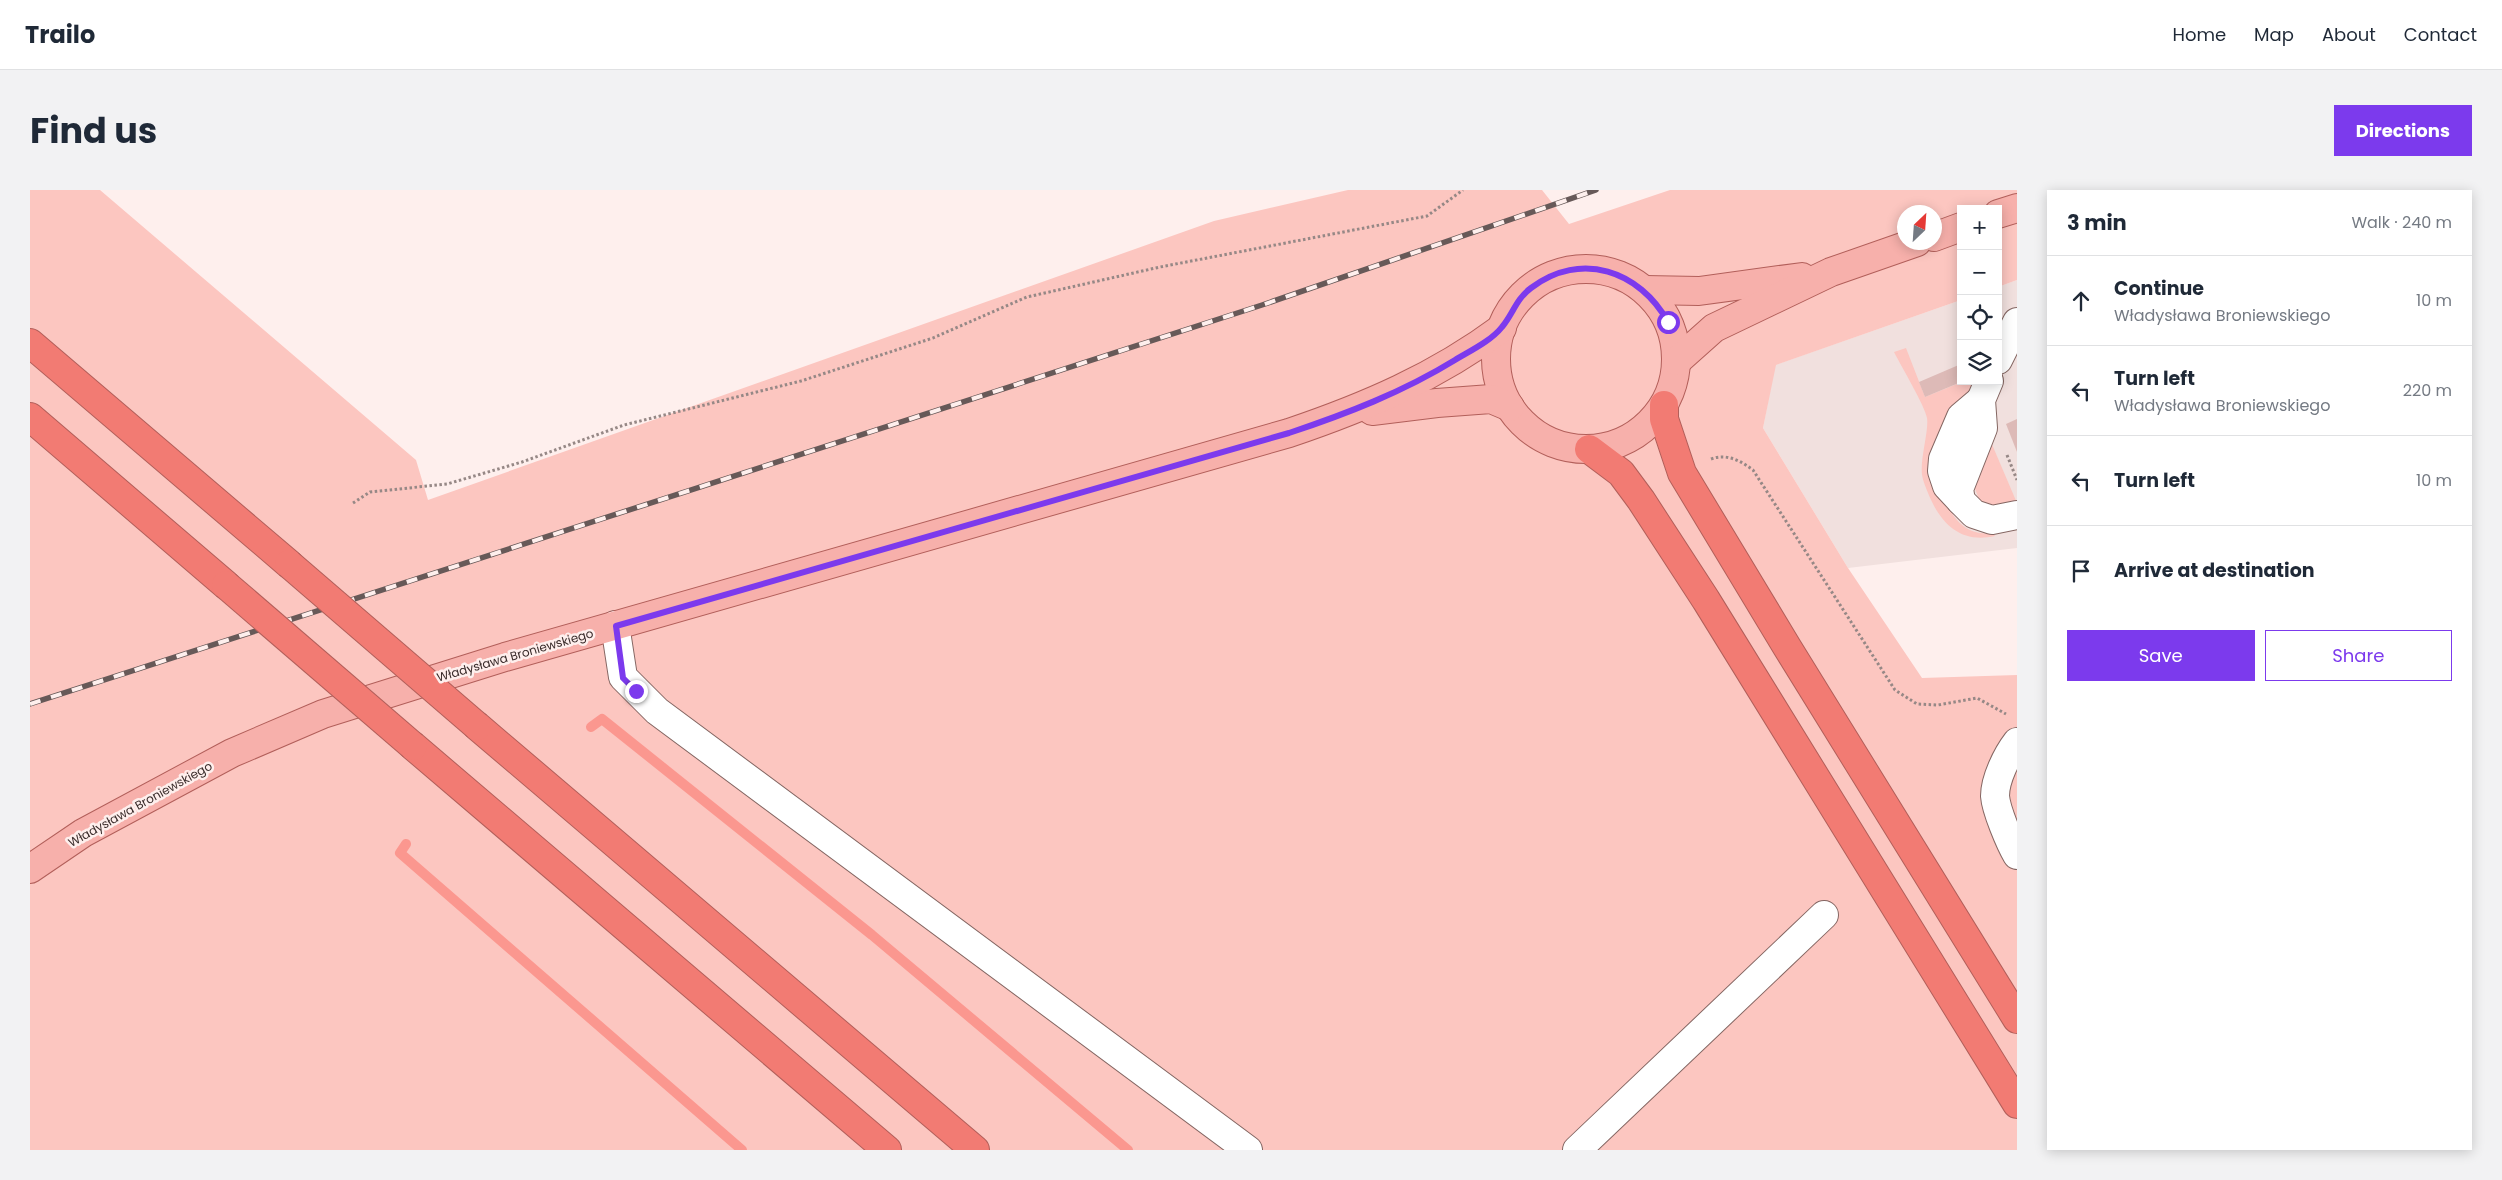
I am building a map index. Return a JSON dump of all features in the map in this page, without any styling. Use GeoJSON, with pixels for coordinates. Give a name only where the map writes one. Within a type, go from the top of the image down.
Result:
{"type":"FeatureCollection","features":[{"type":"Feature","properties":{"kind":"highway"},"geometry":{"type":"LineString","coordinates":[[30,343],[975,1150]]}},
{"type":"Feature","properties":{"kind":"highway"},"geometry":{"type":"LineString","coordinates":[[1664,405],[1664,420],[1682,473],[1787,648],[2017,1019]]}},
{"type":"Feature","properties":{"kind":"highway"},"geometry":{"type":"LineString","coordinates":[[30,417],[887,1150]]}},
{"type":"Feature","properties":{"kind":"highway"},"geometry":{"type":"LineString","coordinates":[[1589,449],[1621,473],[1652,517],[1749,669],[2017,1104]]}},
{"type":"Feature","properties":{"kind":"main road"},"geometry":{"type":"LineString","coordinates":[[2002,213],[2017,208]]}},
{"type":"Feature","properties":{"kind":"main road"},"geometry":{"type":"LineString","coordinates":[[1942,233],[1957,228]]}},
{"type":"Feature","properties":{"kind":"main road"},"geometry":{"type":"LineString","coordinates":[[1677,361],[1714,328],[1832,272],[1897,249]]}},
{"type":"Feature","properties":{"kind":"main road","name":"Władysława Broniewskiego"},"geometry":{"type":"LineString","coordinates":[[1575,270],[1600,270],[1624,277],[1645,290],[1658,305],[1668,322],[1675,341],[1677,361],[1673,384],[1664,405],[1650,423],[1632,437],[1611,446],[1589,449],[1565,447],[1543,438],[1524,424],[1510,406],[1499,382],[1496,354],[1502,328],[1513,306],[1530,288],[1552,276],[1575,270]]}},
{"type":"Feature","properties":{"kind":"main road"},"geometry":{"type":"LineString","coordinates":[[1645,290],[1699,291],[1832,272]]}},
{"type":"Feature","properties":{"kind":"main road","name":"Władysława Broniewskiego"},"geometry":{"type":"LineString","coordinates":[[30,869],[83,833],[223,757],[323,714],[505,656],[616,626],[1270,438],[1343,414],[1431,375],[1473,349],[1502,328]]}},
{"type":"Feature","properties":{"kind":"main road","name":"Władysława Broniewskiego"},"geometry":{"type":"LineString","coordinates":[[1343,414],[1437,402],[1490,399],[1510,406]]}},
{"type":"Feature","properties":{"kind":"lane"},"geometry":{"type":"LineString","coordinates":[[2002,352],[2017,322]]}},
{"type":"Feature","properties":{"kind":"lane"},"geometry":{"type":"LineString","coordinates":[[1985,391],[1983,428],[1959,489],[1961,502],[1974,514],[1992,520],[2017,515]]}},
{"type":"Feature","properties":{"kind":"lane"},"geometry":{"type":"LineString","coordinates":[[616,626],[623,678],[657,711],[1248,1150]]}},
{"type":"Feature","properties":{"kind":"lane"},"geometry":{"type":"LineString","coordinates":[[2015,730],[1995,796],[2010,842],[2017,855]]}},
{"type":"Feature","properties":{"kind":"lane"},"geometry":{"type":"LineString","coordinates":[[1577,1150],[1824,915]]}},
{"type":"Feature","properties":{"kind":"path"},"geometry":{"type":"LineString","coordinates":[[353,502],[370,492],[448,484],[522,462],[624,424],[801,381],[933,338],[1027,297],[1160,267],[1426,216],[1463,190]]}},
{"type":"Feature","properties":{"kind":"path"},"geometry":{"type":"LineString","coordinates":[[1702,462],[1717,457],[1729,458],[1740,461],[1753,470],[1895,690],[1917,704],[1938,705],[1977,698],[2015,730]]}},
{"type":"Feature","properties":{"kind":"shaded area"},"geometry":{"type":"Polygon","coordinates":[[[30,190],[100,190],[416,460],[428,500],[1214,221],[1348,190],[1542,190],[1569,224],[1670,190],[2017,190],[2017,280],[2002,286],[2002,205],[1957,205],[1957,301],[1776,365],[1763,428],[1848,568],[1922,678],[2017,675],[2017,1150],[30,1150],[30,190]]]}},
{"type":"Feature","properties":{"kind":"shaded area"},"geometry":{"type":"Polygon","coordinates":[[[2017,280],[2017,548],[1848,568],[1763,428],[1775,365],[1957,301],[1957,385],[2002,385],[2002,286],[2017,280]]]}},
{"type":"Feature","properties":{"kind":"shaded area"},"geometry":{"type":"Polygon","coordinates":[[[1906,348],[1925,397],[1957,384],[1979,385],[1938,485],[1957,520],[1972,531],[1993,533],[1995,536],[1983,538],[1962,534],[1945,522],[1933,504],[1922,475],[1927,418],[1918,396],[1894,352],[1906,348]]]}},
{"type":"Feature","properties":{"kind":"shaded area"},"geometry":{"type":"Polygon","coordinates":[[[1988,435],[2017,503],[1994,507],[1980,502],[1974,486],[1988,435]]]}},
{"type":"Feature","properties":{"kind":"building"},"geometry":{"type":"Polygon","coordinates":[[[1957,366],[1957,384],[1925,397],[1919,382],[1957,366]]]}},
{"type":"Feature","properties":{"kind":"building"},"geometry":{"type":"Polygon","coordinates":[[[2017,419],[2017,452],[2006,424],[2017,419]]]}},
{"type":"Feature","properties":{"kind":"waterway"},"geometry":{"type":"LineString","coordinates":[[591,727],[602,719],[872,935],[1128,1150]]}},
{"type":"Feature","properties":{"kind":"waterway"},"geometry":{"type":"LineString","coordinates":[[406,844],[400,853],[742,1150]]}},
{"type":"Feature","properties":{"kind":"railway"},"geometry":{"type":"LineString","coordinates":[[30,704],[1262,305],[1596,190]]}},
{"type":"Feature","properties":{"kind":"route"},"geometry":{"type":"LineString","coordinates":[[636,691],[623,678],[616,626],[1289,433],[1343,414],[1431,375],[1473,349],[1502,328],[1513,306],[1530,288],[1552,276],[1575,270],[1600,270],[1624,277],[1645,290],[1658,305],[1668,322]]}}]}
